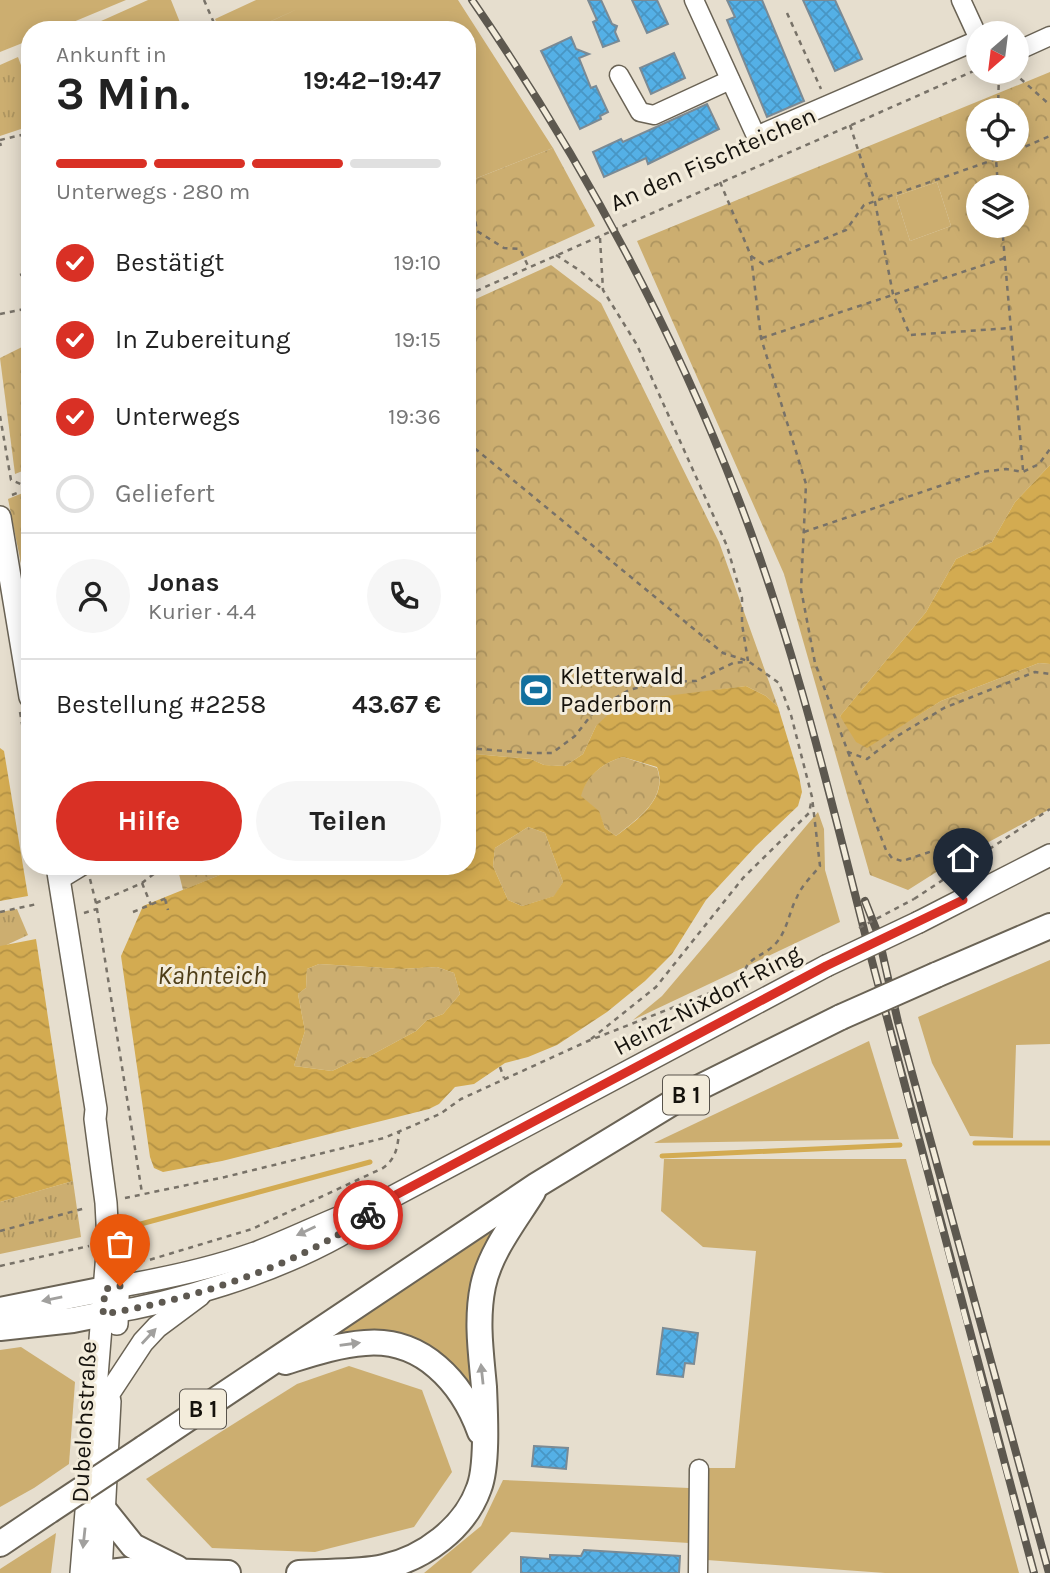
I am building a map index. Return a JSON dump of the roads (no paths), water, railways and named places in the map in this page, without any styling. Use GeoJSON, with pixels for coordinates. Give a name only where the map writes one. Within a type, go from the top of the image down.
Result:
{"type":"FeatureCollection","features":[{"type":"Feature","properties":{"kind":"highway","name":"B 1"},"geometry":{"type":"LineString","coordinates":[[4,1540],[537,1185],[691,1092],[841,1017],[1050,926]]}},
{"type":"Feature","properties":{"kind":"highway","name":"B 1"},"geometry":{"type":"LineString","coordinates":[[484,1442],[479,1310],[484,1282],[493,1258],[537,1185]]}},
{"type":"Feature","properties":{"kind":"highway"},"geometry":{"type":"LineString","coordinates":[[0,1310],[112,1288]]}},
{"type":"Feature","properties":{"kind":"highway"},"geometry":{"type":"LineString","coordinates":[[0,1328],[111,1313]]}},
{"type":"Feature","properties":{"kind":"highway"},"geometry":{"type":"LineString","coordinates":[[261,1369],[336,1346],[368,1342],[398,1345],[422,1355],[445,1372],[472,1410],[484,1442],[484,1465],[479,1488],[469,1508],[452,1530],[432,1546],[410,1558],[384,1567],[299,1573]]}},
{"type":"Feature","properties":{"kind":"highway"},"geometry":{"type":"LineString","coordinates":[[105,1511],[133,1546],[184,1571]]}},
{"type":"Feature","properties":{"kind":"highway"},"geometry":{"type":"LineString","coordinates":[[101,1573],[127,1570],[228,1573]]}},
{"type":"Feature","properties":{"kind":"main road"},"geometry":{"type":"LineString","coordinates":[[0,517],[21,642]]}},
{"type":"Feature","properties":{"kind":"main road","name":"Heinz-Nixdorf-Ring"},"geometry":{"type":"LineString","coordinates":[[111,1313],[209,1288],[299,1256],[342,1235],[392,1197],[826,966],[1050,855]]}},
{"type":"Feature","properties":{"kind":"main road","name":"Dubelohstraße"},"geometry":{"type":"LineString","coordinates":[[58,875],[96,1109],[112,1288],[101,1573]]}},
{"type":"Feature","properties":{"kind":"main road","name":"Heinz-Nixdorf-Ring"},"geometry":{"type":"LineString","coordinates":[[112,1288],[212,1267],[255,1252],[336,1216],[392,1197]]}},
{"type":"Feature","properties":{"kind":"main road"},"geometry":{"type":"LineString","coordinates":[[110,1392],[134,1354],[157,1327],[209,1288]]}},
{"type":"Feature","properties":{"kind":"main road","name":"Dubelohstraße"},"geometry":{"type":"LineString","coordinates":[[81,1573],[111,1313]]}},
{"type":"Feature","properties":{"kind":"street"},"geometry":{"type":"LineString","coordinates":[[619,75],[640,112],[654,115],[730,80],[694,0]]}},
{"type":"Feature","properties":{"kind":"street"},"geometry":{"type":"LineString","coordinates":[[961,0],[970,21]]}},
{"type":"Feature","properties":{"kind":"street"},"geometry":{"type":"LineString","coordinates":[[1029,46],[1050,36]]}},
{"type":"Feature","properties":{"kind":"street","name":"An den Fischteichen"},"geometry":{"type":"LineString","coordinates":[[730,80],[756,136],[966,43]]}},
{"type":"Feature","properties":{"kind":"street"},"geometry":{"type":"LineString","coordinates":[[698,1573],[699,1469]]}},
{"type":"Feature","properties":{"kind":"water"},"geometry":{"type":"Polygon","coordinates":[[[1050,465],[1050,664],[1039,663],[941,701],[867,748],[856,742],[840,716],[926,612],[956,559],[992,542],[1015,502],[1050,465]]]}},
{"type":"Feature","properties":{"kind":"water","name":"Kahnteich"},"geometry":{"type":"Polygon","coordinates":[[[746,686],[766,696],[778,707],[802,792],[798,806],[706,900],[672,954],[645,981],[607,1012],[557,1045],[505,1063],[474,1084],[455,1087],[439,1104],[429,1109],[222,1161],[163,1172],[154,1168],[150,1157],[121,956],[143,906],[220,875],[476,875],[476,754],[531,759],[544,765],[565,766],[583,754],[596,726],[615,708],[634,700],[746,686]],[[623,757],[609,762],[587,782],[581,796],[599,811],[605,828],[616,836],[633,823],[655,798],[660,778],[657,767],[623,757]],[[528,827],[495,848],[493,866],[508,900],[522,906],[554,896],[563,882],[545,833],[528,827]],[[319,964],[307,969],[306,988],[298,994],[305,1031],[294,1066],[332,1071],[361,1057],[366,1058],[416,1031],[427,1020],[443,1014],[460,994],[454,973],[437,967],[401,969],[319,964]]]}},
{"type":"Feature","properties":{"kind":"water"},"geometry":{"type":"Polygon","coordinates":[[[0,748],[4,751],[21,854],[21,875],[25,875],[28,896],[0,901],[0,748]]]}},
{"type":"Feature","properties":{"kind":"water"},"geometry":{"type":"Polygon","coordinates":[[[36,939],[73,1181],[0,1202],[0,946],[36,939]]]}},
{"type":"Feature","properties":{"kind":"waterway"},"geometry":{"type":"LineString","coordinates":[[975,1143],[1050,1143]]}},
{"type":"Feature","properties":{"kind":"waterway"},"geometry":{"type":"LineString","coordinates":[[662,1156],[900,1145]]}},
{"type":"Feature","properties":{"kind":"waterway"},"geometry":{"type":"LineString","coordinates":[[137,1225],[370,1162]]}},
{"type":"Feature","properties":{"kind":"railway"},"geometry":{"type":"LineString","coordinates":[[472,0],[549,118],[620,241],[683,368],[759,555],[812,727],[1034,1573]]}},
{"type":"Feature","properties":{"kind":"railway"},"geometry":{"type":"LineString","coordinates":[[865,901],[878,934],[898,1022],[1049,1573]]}},
{"type":"Feature","properties":{"kind":"place","name":"Kletterwald Paderborn"},"geometry":{"type":"Point","coordinates":[536,690]}}]}
